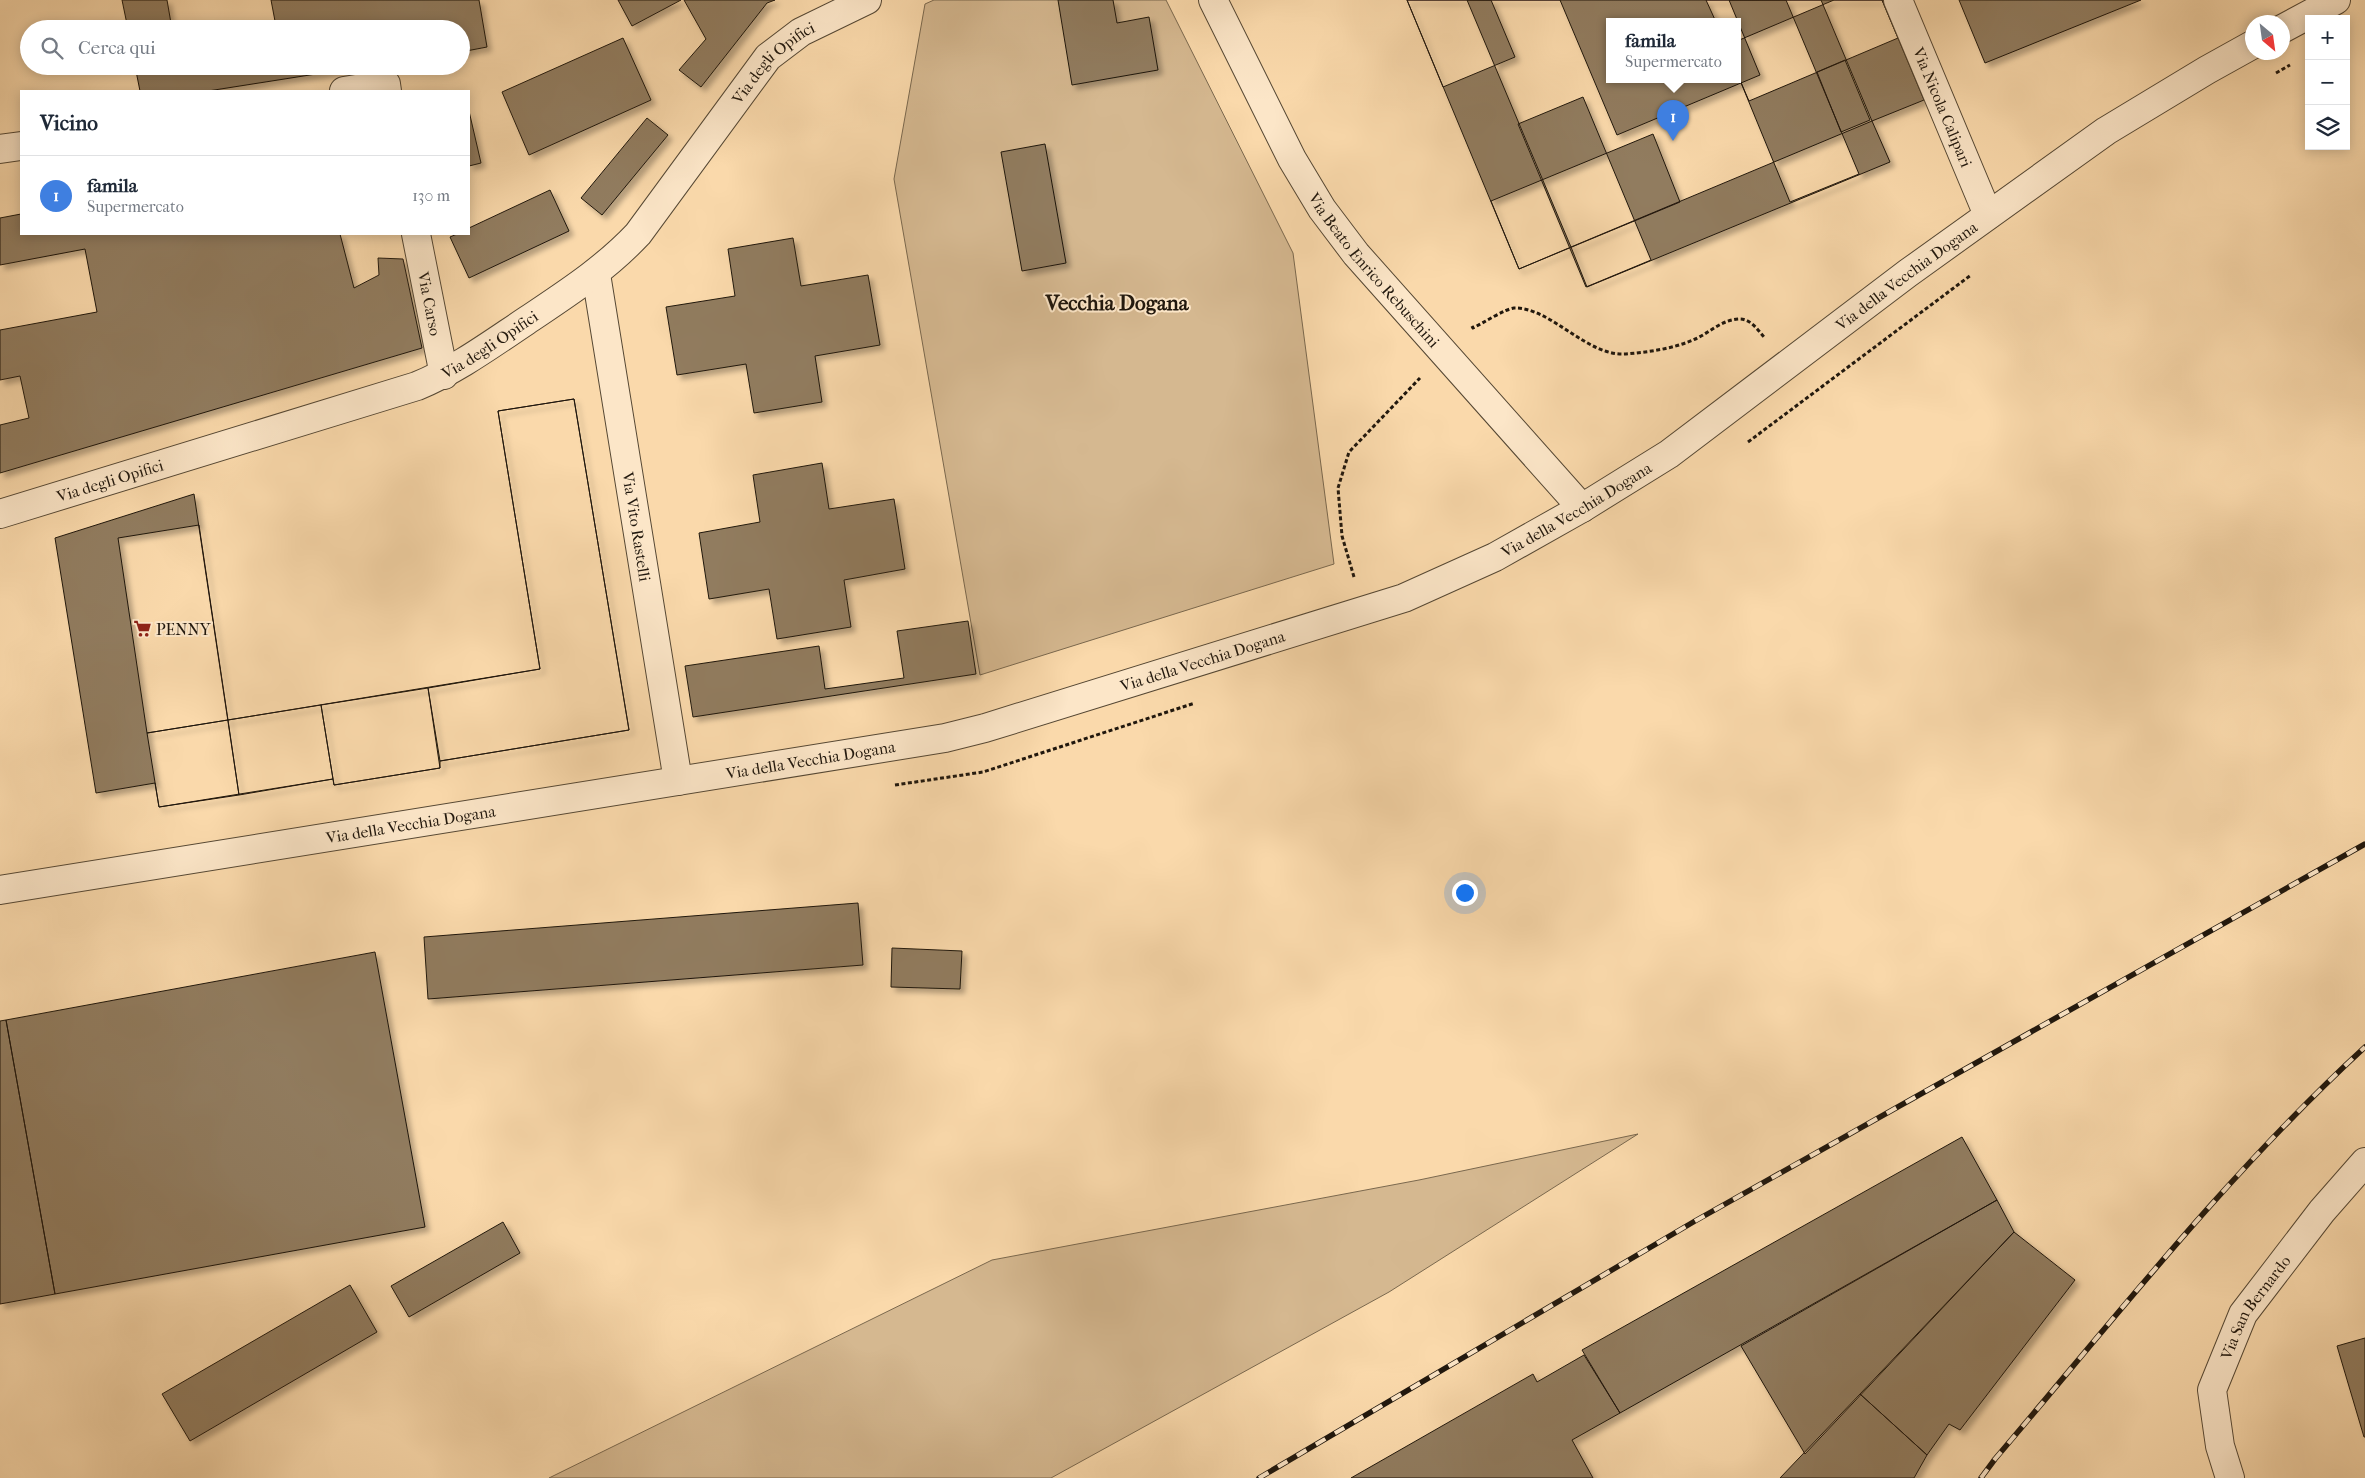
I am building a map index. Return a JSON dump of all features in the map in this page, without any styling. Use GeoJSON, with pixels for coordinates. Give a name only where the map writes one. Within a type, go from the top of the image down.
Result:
{"type":"FeatureCollection","features":[{"type":"Feature","properties":{"kind":"street","name":"Via degli Opifici"},"geometry":{"type":"LineString","coordinates":[[0,514],[417,386],[444,375],[596,274],[638,234],[768,57],[801,32],[867,0]]}},
{"type":"Feature","properties":{"kind":"street","name":"Via Beato Enrico Rebuschini"},"geometry":{"type":"LineString","coordinates":[[1213,0],[1292,158],[1322,209],[1356,254],[1582,508]]}},
{"type":"Feature","properties":{"kind":"street","name":"Via Nicola Calipari"},"geometry":{"type":"LineString","coordinates":[[1898,0],[1988,215]]}},
{"type":"Feature","properties":{"kind":"street"},"geometry":{"type":"LineString","coordinates":[[2290,25],[2336,0]]}},
{"type":"Feature","properties":{"kind":"street","name":"Via della Vecchia Dogana"},"geometry":{"type":"LineString","coordinates":[[0,890],[945,738],[985,728],[1404,598],[1495,557],[1582,508],[1668,454],[1988,215],[2106,131],[2245,49]]}},
{"type":"Feature","properties":{"kind":"street"},"geometry":{"type":"LineString","coordinates":[[350,90],[386,84],[387,90]]}},
{"type":"Feature","properties":{"kind":"street"},"geometry":{"type":"LineString","coordinates":[[0,149],[20,146]]}},
{"type":"Feature","properties":{"kind":"street","name":"Via Carso"},"geometry":{"type":"LineString","coordinates":[[416,235],[444,375]]}},
{"type":"Feature","properties":{"kind":"street","name":"Via Vito Rastelli"},"geometry":{"type":"LineString","coordinates":[[596,274],[678,781]]}},
{"type":"Feature","properties":{"kind":"street","name":"Via San Bernardo"},"geometry":{"type":"LineString","coordinates":[[2230,1478],[2220,1446],[2212,1390],[2243,1314],[2322,1211],[2365,1162]]}},
{"type":"Feature","properties":{"kind":"path"},"geometry":{"type":"LineString","coordinates":[[2268,78],[2292,64]]}},
{"type":"Feature","properties":{"kind":"path"},"geometry":{"type":"LineString","coordinates":[[1742,447],[1978,270]]}},
{"type":"Feature","properties":{"kind":"path"},"geometry":{"type":"LineString","coordinates":[[1364,610],[1342,536],[1338,488],[1349,452],[1445,352],[1473,328],[1513,308],[1537,312],[1592,346],[1623,354],[1659,350],[1694,340],[1724,323],[1739,318],[1750,321],[1788,365]]}},
{"type":"Feature","properties":{"kind":"path"},"geometry":{"type":"LineString","coordinates":[[1467,321],[1473,328]]}},
{"type":"Feature","properties":{"kind":"path"},"geometry":{"type":"LineString","coordinates":[[887,786],[983,772],[1197,702]]}},
{"type":"Feature","properties":{"kind":"shaded area"},"geometry":{"type":"Polygon","coordinates":[[[934,0],[1166,0],[1293,253],[1334,564],[980,675],[894,179],[925,4],[934,0]]]}},
{"type":"Feature","properties":{"kind":"shaded area"},"geometry":{"type":"Polygon","coordinates":[[[1638,1134],[1389,1292],[1051,1478],[549,1478],[992,1260],[1419,1180],[1638,1134]]]}},
{"type":"Feature","properties":{"kind":"building"},"geometry":{"type":"Polygon","coordinates":[[[122,0],[167,0],[170,20],[126,20],[122,0]]]}},
{"type":"Feature","properties":{"kind":"building"},"geometry":{"type":"Polygon","coordinates":[[[271,0],[479,0],[487,47],[470,50],[470,20],[275,20],[271,0]]]}},
{"type":"Feature","properties":{"kind":"building"},"geometry":{"type":"Polygon","coordinates":[[[618,0],[681,0],[632,26],[618,0]]]}},
{"type":"Feature","properties":{"kind":"building"},"geometry":{"type":"Polygon","coordinates":[[[684,0],[775,0],[767,3],[701,87],[679,70],[706,39],[684,0]]]}},
{"type":"Feature","properties":{"kind":"building"},"geometry":{"type":"Polygon","coordinates":[[[1058,0],[1113,0],[1117,23],[1149,17],[1158,70],[1072,85],[1058,0]]]}},
{"type":"Feature","properties":{"kind":"building"},"geometry":{"type":"Polygon","coordinates":[[[1407,0],[1882,0],[1924,100],[1872,121],[1890,162],[1587,287],[1571,247],[1519,269],[1407,0]]]}},
{"type":"Feature","properties":{"kind":"building"},"geometry":{"type":"Polygon","coordinates":[[[1407,0],[1491,0],[1515,57],[1443,87],[1407,0]]]}},
{"type":"Feature","properties":{"kind":"building"},"geometry":{"type":"Polygon","coordinates":[[[1467,0],[1560,0],[1617,135],[1760,75],[1741,29],[1741,18],[1736,18],[1729,0],[1821,0],[1872,121],[1571,247],[1467,0]]]}},
{"type":"Feature","properties":{"kind":"building"},"geometry":{"type":"Polygon","coordinates":[[[1706,0],[1786,0],[1859,174],[1790,202],[1741,83],[1741,18],[1714,18],[1706,0]]]}},
{"type":"Feature","properties":{"kind":"building"},"geometry":{"type":"Polygon","coordinates":[[[1834,0],[1882,0],[1898,38],[1749,101],[1741,82],[1741,39],[1834,0]]]}},
{"type":"Feature","properties":{"kind":"building"},"geometry":{"type":"Polygon","coordinates":[[[1959,0],[2141,0],[1985,63],[1959,0]]]}},
{"type":"Feature","properties":{"kind":"building"},"geometry":{"type":"Polygon","coordinates":[[[623,38],[651,100],[529,155],[502,92],[623,38]]]}},
{"type":"Feature","properties":{"kind":"building"},"geometry":{"type":"Polygon","coordinates":[[[1845,60],[1870,120],[1841,132],[1817,72],[1845,60]]]}},
{"type":"Feature","properties":{"kind":"building"},"geometry":{"type":"Polygon","coordinates":[[[137,75],[310,75],[214,90],[140,90],[137,75]]]}},
{"type":"Feature","properties":{"kind":"building"},"geometry":{"type":"Polygon","coordinates":[[[1583,97],[1651,260],[1586,287],[1518,124],[1583,97]]]}},
{"type":"Feature","properties":{"kind":"building"},"geometry":{"type":"Polygon","coordinates":[[[470,115],[481,163],[470,166],[470,115]]]}},
{"type":"Feature","properties":{"kind":"building"},"geometry":{"type":"Polygon","coordinates":[[[647,118],[668,135],[602,215],[581,198],[647,118]]]}},
{"type":"Feature","properties":{"kind":"building"},"geometry":{"type":"Polygon","coordinates":[[[1653,134],[1680,202],[1519,269],[1491,201],[1653,134]]]}},
{"type":"Feature","properties":{"kind":"building"},"geometry":{"type":"Polygon","coordinates":[[[1045,144],[1066,263],[1022,271],[1001,152],[1045,144]]]}},
{"type":"Feature","properties":{"kind":"building"},"geometry":{"type":"Polygon","coordinates":[[[550,190],[569,231],[469,278],[450,237],[455,235],[470,235],[470,228],[550,190]]]}},
{"type":"Feature","properties":{"kind":"building"},"geometry":{"type":"Polygon","coordinates":[[[20,214],[20,235],[340,235],[354,288],[379,275],[378,258],[403,259],[422,348],[0,473],[0,425],[29,418],[20,376],[0,380],[0,330],[97,312],[85,249],[0,265],[0,218],[20,214]]]}},
{"type":"Feature","properties":{"kind":"building"},"geometry":{"type":"Polygon","coordinates":[[[793,238],[801,286],[868,275],[880,345],[815,356],[822,402],[754,413],[746,364],[677,375],[666,307],[735,296],[728,249],[793,238]]]}},
{"type":"Feature","properties":{"kind":"building"},"geometry":{"type":"Polygon","coordinates":[[[574,399],[629,730],[440,761],[428,688],[540,669],[498,411],[574,399]]]}},
{"type":"Feature","properties":{"kind":"building"},"geometry":{"type":"Polygon","coordinates":[[[574,399],[629,730],[440,761],[440,768],[334,785],[333,779],[239,795],[228,720],[540,669],[498,411],[574,399]]]}},
{"type":"Feature","properties":{"kind":"building"},"geometry":{"type":"Polygon","coordinates":[[[822,463],[829,509],[894,499],[905,569],[844,580],[851,627],[777,639],[769,589],[709,599],[699,533],[760,522],[753,475],[822,463]]]}},
{"type":"Feature","properties":{"kind":"building","name":"PENNY"},"geometry":{"type":"Polygon","coordinates":[[[194,494],[239,795],[159,807],[155,783],[96,793],[55,538],[194,494]]]}},
{"type":"Feature","properties":{"kind":"building"},"geometry":{"type":"Polygon","coordinates":[[[199,525],[228,720],[147,733],[118,538],[199,525]]]}},
{"type":"Feature","properties":{"kind":"building"},"geometry":{"type":"Polygon","coordinates":[[[968,621],[976,674],[693,717],[685,666],[819,646],[825,689],[904,678],[897,631],[968,621]]]}},
{"type":"Feature","properties":{"kind":"building"},"geometry":{"type":"Polygon","coordinates":[[[428,688],[440,768],[334,785],[321,705],[428,688]]]}},
{"type":"Feature","properties":{"kind":"building"},"geometry":{"type":"Polygon","coordinates":[[[321,705],[333,779],[159,807],[147,733],[321,705]]]}},
{"type":"Feature","properties":{"kind":"building"},"geometry":{"type":"Polygon","coordinates":[[[858,903],[863,965],[428,999],[424,937],[858,903]]]}},
{"type":"Feature","properties":{"kind":"building"},"geometry":{"type":"Polygon","coordinates":[[[892,948],[962,951],[960,989],[891,987],[892,948]]]}},
{"type":"Feature","properties":{"kind":"building"},"geometry":{"type":"Polygon","coordinates":[[[375,952],[425,1227],[55,1294],[6,1020],[375,952]]]}},
{"type":"Feature","properties":{"kind":"building"},"geometry":{"type":"Polygon","coordinates":[[[6,1020],[55,1294],[0,1304],[0,1021],[6,1020]]]}},
{"type":"Feature","properties":{"kind":"building"},"geometry":{"type":"Polygon","coordinates":[[[1962,1137],[1997,1200],[1620,1413],[1582,1350],[1962,1137]]]}},
{"type":"Feature","properties":{"kind":"building"},"geometry":{"type":"Polygon","coordinates":[[[1997,1200],[2014,1232],[1805,1454],[1741,1346],[1997,1200]]]}},
{"type":"Feature","properties":{"kind":"building"},"geometry":{"type":"Polygon","coordinates":[[[503,1222],[520,1253],[409,1317],[391,1286],[503,1222]]]}},
{"type":"Feature","properties":{"kind":"building"},"geometry":{"type":"Polygon","coordinates":[[[2014,1232],[2075,1280],[1960,1430],[1949,1424],[1927,1455],[1860,1394],[2014,1232]]]}},
{"type":"Feature","properties":{"kind":"building"},"geometry":{"type":"Polygon","coordinates":[[[350,1285],[377,1332],[190,1441],[162,1394],[350,1285]]]}},
{"type":"Feature","properties":{"kind":"building"},"geometry":{"type":"Polygon","coordinates":[[[2365,1338],[2365,1437],[2364,1437],[2337,1346],[2365,1338]]]}},
{"type":"Feature","properties":{"kind":"building"},"geometry":{"type":"Polygon","coordinates":[[[1584,1355],[1620,1413],[1572,1440],[1593,1478],[1351,1478],[1533,1374],[1537,1382],[1584,1355]]]}},
{"type":"Feature","properties":{"kind":"building"},"geometry":{"type":"Polygon","coordinates":[[[1860,1394],[1927,1455],[1914,1478],[1780,1478],[1860,1394]]]}},
{"type":"Feature","properties":{"kind":"railway"},"geometry":{"type":"LineString","coordinates":[[1259,1478],[1695,1221],[2365,844]]}},
{"type":"Feature","properties":{"kind":"railway"},"geometry":{"type":"LineString","coordinates":[[1981,1478],[2129,1300],[2220,1195],[2315,1095],[2365,1047]]}},
{"type":"Feature","properties":{"kind":"place","name":"famila"},"geometry":{"type":"Point","coordinates":[1673,141]}},
{"type":"Feature","properties":{"kind":"place","name":"PENNY"},"geometry":{"type":"Point","coordinates":[142,629]}},
{"type":"Feature","properties":{"kind":"district","name":"Vecchia Dogana"},"geometry":{"type":"Point","coordinates":[1117,303]}}]}
